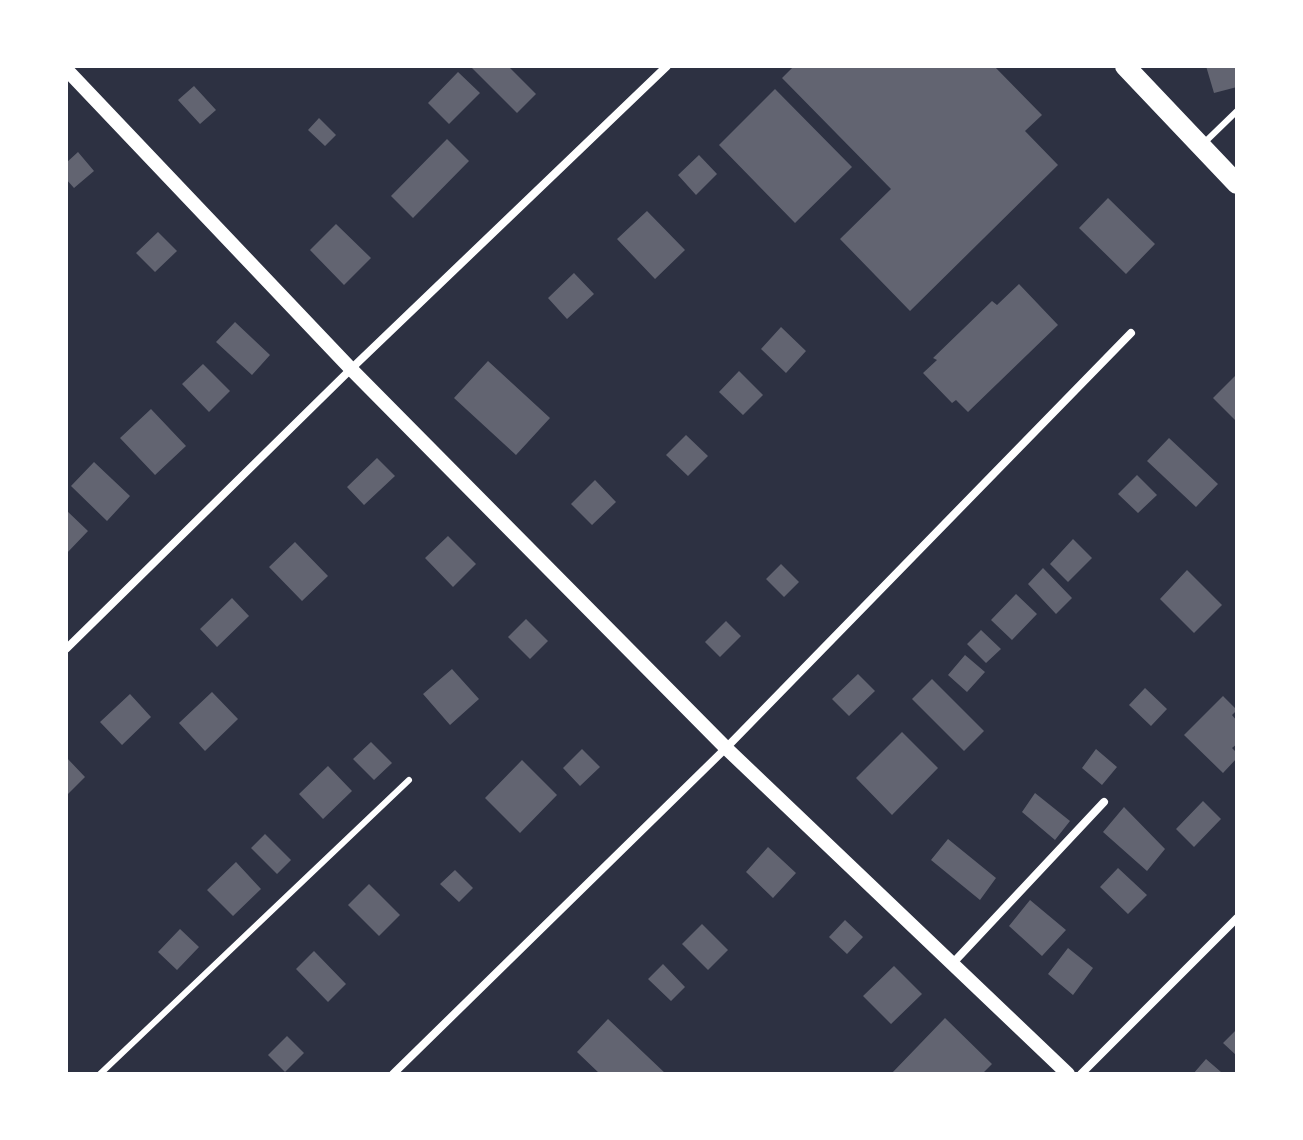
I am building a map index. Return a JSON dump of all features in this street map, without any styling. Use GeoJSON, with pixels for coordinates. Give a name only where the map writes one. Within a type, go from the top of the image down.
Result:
{"type":"FeatureCollection","features":[{"type":"Feature","properties":{"kind":"main road"},"geometry":{"type":"LineString","coordinates":[[1125,66],[1237,184]]}},
{"type":"Feature","properties":{"kind":"street"},"geometry":{"type":"LineString","coordinates":[[66,649],[351,369],[667,66]]}},
{"type":"Feature","properties":{"kind":"street"},"geometry":{"type":"LineString","coordinates":[[66,69],[351,369],[726,748],[1068,1074]]}},
{"type":"Feature","properties":{"kind":"street"},"geometry":{"type":"LineString","coordinates":[[393,1074],[726,748],[1131,333]]}},
{"type":"Feature","properties":{"kind":"street"},"geometry":{"type":"LineString","coordinates":[[952,964],[1104,802]]}},
{"type":"Feature","properties":{"kind":"street"},"geometry":{"type":"LineString","coordinates":[[1081,1074],[1237,918]]}},
{"type":"Feature","properties":{"kind":"lane"},"geometry":{"type":"LineString","coordinates":[[1202,146],[1237,111]]}},
{"type":"Feature","properties":{"kind":"lane"},"geometry":{"type":"LineString","coordinates":[[100,1074],[409,780]]}},
{"type":"Feature","properties":{"kind":"building"},"geometry":{"type":"Polygon","coordinates":[[[470,66],[508,66],[536,94],[517,113],[470,66]]]}},
{"type":"Feature","properties":{"kind":"building"},"geometry":{"type":"Polygon","coordinates":[[[794,66],[994,66],[1042,115],[1025,131],[1058,165],[910,311],[840,239],[891,189],[782,78],[794,66]]]}},
{"type":"Feature","properties":{"kind":"building"},"geometry":{"type":"Polygon","coordinates":[[[1206,66],[1237,66],[1237,87],[1214,93],[1206,66]]]}},
{"type":"Feature","properties":{"kind":"building"},"geometry":{"type":"Polygon","coordinates":[[[458,72],[480,93],[449,124],[428,103],[458,72]]]}},
{"type":"Feature","properties":{"kind":"building"},"geometry":{"type":"Polygon","coordinates":[[[194,86],[216,110],[200,124],[178,100],[194,86]]]}},
{"type":"Feature","properties":{"kind":"building"},"geometry":{"type":"Polygon","coordinates":[[[775,89],[852,167],[795,223],[719,145],[775,89]]]}},
{"type":"Feature","properties":{"kind":"building"},"geometry":{"type":"Polygon","coordinates":[[[319,118],[336,135],[325,146],[308,130],[319,118]]]}},
{"type":"Feature","properties":{"kind":"building"},"geometry":{"type":"Polygon","coordinates":[[[447,139],[469,161],[413,218],[391,196],[447,139]]]}},
{"type":"Feature","properties":{"kind":"building"},"geometry":{"type":"Polygon","coordinates":[[[78,152],[94,171],[74,188],[66,179],[66,163],[78,152]]]}},
{"type":"Feature","properties":{"kind":"building"},"geometry":{"type":"Polygon","coordinates":[[[699,155],[717,174],[696,195],[678,175],[699,155]]]}},
{"type":"Feature","properties":{"kind":"building"},"geometry":{"type":"Polygon","coordinates":[[[1108,198],[1155,244],[1126,274],[1079,228],[1108,198]]]}},
{"type":"Feature","properties":{"kind":"building"},"geometry":{"type":"Polygon","coordinates":[[[647,211],[685,250],[655,279],[617,239],[647,211]]]}},
{"type":"Feature","properties":{"kind":"building"},"geometry":{"type":"Polygon","coordinates":[[[336,224],[371,258],[344,285],[310,250],[336,224]]]}},
{"type":"Feature","properties":{"kind":"building"},"geometry":{"type":"Polygon","coordinates":[[[158,232],[177,251],[155,272],[136,253],[158,232]]]}},
{"type":"Feature","properties":{"kind":"building"},"geometry":{"type":"Polygon","coordinates":[[[574,273],[594,294],[567,319],[548,298],[574,273]]]}},
{"type":"Feature","properties":{"kind":"building"},"geometry":{"type":"Polygon","coordinates":[[[1019,284],[1058,325],[968,412],[956,400],[952,403],[923,373],[937,360],[933,358],[992,301],[997,305],[1019,284]]]}},
{"type":"Feature","properties":{"kind":"building"},"geometry":{"type":"Polygon","coordinates":[[[235,322],[270,355],[252,375],[216,342],[235,322]]]}},
{"type":"Feature","properties":{"kind":"building"},"geometry":{"type":"Polygon","coordinates":[[[781,327],[806,351],[786,373],[761,349],[781,327]]]}},
{"type":"Feature","properties":{"kind":"building"},"geometry":{"type":"Polygon","coordinates":[[[488,361],[550,418],[516,455],[454,398],[488,361]]]}},
{"type":"Feature","properties":{"kind":"building"},"geometry":{"type":"Polygon","coordinates":[[[203,364],[230,391],[209,412],[182,384],[203,364]]]}},
{"type":"Feature","properties":{"kind":"building"},"geometry":{"type":"Polygon","coordinates":[[[739,371],[763,395],[743,415],[719,392],[739,371]]]}},
{"type":"Feature","properties":{"kind":"building"},"geometry":{"type":"Polygon","coordinates":[[[1237,374],[1237,422],[1213,398],[1237,374]]]}},
{"type":"Feature","properties":{"kind":"building"},"geometry":{"type":"Polygon","coordinates":[[[151,409],[186,446],[155,475],[120,438],[151,409]]]}},
{"type":"Feature","properties":{"kind":"building"},"geometry":{"type":"Polygon","coordinates":[[[686,435],[708,456],[688,476],[666,455],[686,435]]]}},
{"type":"Feature","properties":{"kind":"building"},"geometry":{"type":"Polygon","coordinates":[[[1169,438],[1218,484],[1196,507],[1147,461],[1169,438]]]}},
{"type":"Feature","properties":{"kind":"building"},"geometry":{"type":"Polygon","coordinates":[[[377,458],[395,476],[364,505],[347,487],[377,458]]]}},
{"type":"Feature","properties":{"kind":"building"},"geometry":{"type":"Polygon","coordinates":[[[94,462],[130,496],[107,521],[71,486],[94,462]]]}},
{"type":"Feature","properties":{"kind":"building"},"geometry":{"type":"Polygon","coordinates":[[[1137,475],[1157,495],[1138,513],[1118,494],[1137,475]]]}},
{"type":"Feature","properties":{"kind":"building"},"geometry":{"type":"Polygon","coordinates":[[[595,480],[616,502],[592,525],[571,504],[595,480]]]}},
{"type":"Feature","properties":{"kind":"building"},"geometry":{"type":"Polygon","coordinates":[[[66,510],[88,531],[66,554],[66,510]]]}},
{"type":"Feature","properties":{"kind":"building"},"geometry":{"type":"Polygon","coordinates":[[[448,536],[476,564],[453,587],[425,558],[448,536]]]}},
{"type":"Feature","properties":{"kind":"building"},"geometry":{"type":"Polygon","coordinates":[[[1073,539],[1092,558],[1068,582],[1050,564],[1073,539]]]}},
{"type":"Feature","properties":{"kind":"building"},"geometry":{"type":"Polygon","coordinates":[[[295,542],[328,576],[302,601],[269,567],[295,542]]]}},
{"type":"Feature","properties":{"kind":"building"},"geometry":{"type":"Polygon","coordinates":[[[781,564],[799,582],[784,597],[766,579],[781,564]]]}},
{"type":"Feature","properties":{"kind":"building"},"geometry":{"type":"Polygon","coordinates":[[[1043,568],[1072,598],[1056,614],[1028,584],[1043,568]]]}},
{"type":"Feature","properties":{"kind":"building"},"geometry":{"type":"Polygon","coordinates":[[[1187,570],[1222,605],[1194,633],[1160,599],[1187,570]]]}},
{"type":"Feature","properties":{"kind":"building"},"geometry":{"type":"Polygon","coordinates":[[[1016,594],[1037,614],[1012,640],[991,620],[1016,594]]]}},
{"type":"Feature","properties":{"kind":"building"},"geometry":{"type":"Polygon","coordinates":[[[232,598],[249,616],[217,647],[200,629],[232,598]]]}},
{"type":"Feature","properties":{"kind":"building"},"geometry":{"type":"Polygon","coordinates":[[[526,619],[548,641],[530,659],[508,637],[526,619]]]}},
{"type":"Feature","properties":{"kind":"building"},"geometry":{"type":"Polygon","coordinates":[[[726,621],[741,636],[720,657],[705,642],[726,621]]]}},
{"type":"Feature","properties":{"kind":"building"},"geometry":{"type":"Polygon","coordinates":[[[981,630],[1001,649],[986,663],[967,644],[981,630]]]}},
{"type":"Feature","properties":{"kind":"building"},"geometry":{"type":"Polygon","coordinates":[[[965,655],[985,672],[967,692],[948,675],[965,655]]]}},
{"type":"Feature","properties":{"kind":"building"},"geometry":{"type":"Polygon","coordinates":[[[452,669],[479,699],[450,725],[423,694],[452,669]]]}},
{"type":"Feature","properties":{"kind":"building"},"geometry":{"type":"Polygon","coordinates":[[[858,674],[875,691],[849,716],[832,699],[858,674]]]}},
{"type":"Feature","properties":{"kind":"building"},"geometry":{"type":"Polygon","coordinates":[[[932,679],[984,731],[964,751],[912,699],[932,679]]]}},
{"type":"Feature","properties":{"kind":"building"},"geometry":{"type":"Polygon","coordinates":[[[1145,688],[1167,709],[1151,726],[1129,705],[1145,688]]]}},
{"type":"Feature","properties":{"kind":"building"},"geometry":{"type":"Polygon","coordinates":[[[212,692],[238,719],[205,751],[179,723],[212,692]]]}},
{"type":"Feature","properties":{"kind":"building"},"geometry":{"type":"Polygon","coordinates":[[[130,694],[151,717],[122,745],[100,722],[130,694]]]}},
{"type":"Feature","properties":{"kind":"building"},"geometry":{"type":"Polygon","coordinates":[[[1223,696],[1237,710],[1232,715],[1237,721],[1237,744],[1232,748],[1237,758],[1223,773],[1184,735],[1223,696]]]}},
{"type":"Feature","properties":{"kind":"building"},"geometry":{"type":"Polygon","coordinates":[[[902,732],[938,768],[892,815],[856,778],[902,732]]]}},
{"type":"Feature","properties":{"kind":"building"},"geometry":{"type":"Polygon","coordinates":[[[371,742],[392,763],[374,780],[353,759],[371,742]]]}},
{"type":"Feature","properties":{"kind":"building"},"geometry":{"type":"Polygon","coordinates":[[[582,749],[600,767],[580,786],[563,768],[582,749]]]}},
{"type":"Feature","properties":{"kind":"building"},"geometry":{"type":"Polygon","coordinates":[[[1096,749],[1117,767],[1102,785],[1082,768],[1096,749]]]}},
{"type":"Feature","properties":{"kind":"building"},"geometry":{"type":"Polygon","coordinates":[[[66,757],[85,777],[66,796],[66,757]]]}},
{"type":"Feature","properties":{"kind":"building"},"geometry":{"type":"Polygon","coordinates":[[[522,760],[557,795],[520,833],[485,798],[522,760]]]}},
{"type":"Feature","properties":{"kind":"building"},"geometry":{"type":"Polygon","coordinates":[[[328,766],[352,791],[323,819],[299,794],[328,766]]]}},
{"type":"Feature","properties":{"kind":"building"},"geometry":{"type":"Polygon","coordinates":[[[1035,793],[1070,821],[1055,840],[1022,812],[1035,793]]]}},
{"type":"Feature","properties":{"kind":"building"},"geometry":{"type":"Polygon","coordinates":[[[1203,801],[1221,819],[1194,847],[1176,829],[1203,801]]]}},
{"type":"Feature","properties":{"kind":"building"},"geometry":{"type":"Polygon","coordinates":[[[1124,807],[1165,849],[1147,871],[1103,832],[1124,807]]]}},
{"type":"Feature","properties":{"kind":"building"},"geometry":{"type":"Polygon","coordinates":[[[265,834],[291,860],[277,874],[251,848],[265,834]]]}},
{"type":"Feature","properties":{"kind":"building"},"geometry":{"type":"Polygon","coordinates":[[[948,839],[996,878],[980,900],[931,860],[948,839]]]}},
{"type":"Feature","properties":{"kind":"building"},"geometry":{"type":"Polygon","coordinates":[[[768,847],[796,873],[773,898],[746,872],[768,847]]]}},
{"type":"Feature","properties":{"kind":"building"},"geometry":{"type":"Polygon","coordinates":[[[236,862],[261,889],[233,916],[207,890],[236,862]]]}},
{"type":"Feature","properties":{"kind":"building"},"geometry":{"type":"Polygon","coordinates":[[[1118,868],[1147,895],[1128,914],[1100,887],[1118,868]]]}},
{"type":"Feature","properties":{"kind":"building"},"geometry":{"type":"Polygon","coordinates":[[[455,870],[473,888],[459,902],[440,884],[455,870]]]}},
{"type":"Feature","properties":{"kind":"building"},"geometry":{"type":"Polygon","coordinates":[[[369,884],[400,915],[379,936],[348,905],[369,884]]]}},
{"type":"Feature","properties":{"kind":"building"},"geometry":{"type":"Polygon","coordinates":[[[1030,900],[1066,930],[1042,956],[1009,926],[1030,900]]]}},
{"type":"Feature","properties":{"kind":"building"},"geometry":{"type":"Polygon","coordinates":[[[845,920],[863,937],[847,954],[829,937],[845,920]]]}},
{"type":"Feature","properties":{"kind":"building"},"geometry":{"type":"Polygon","coordinates":[[[702,924],[728,950],[708,970],[682,944],[702,924]]]}},
{"type":"Feature","properties":{"kind":"building"},"geometry":{"type":"Polygon","coordinates":[[[180,929],[199,947],[177,970],[158,952],[180,929]]]}},
{"type":"Feature","properties":{"kind":"building"},"geometry":{"type":"Polygon","coordinates":[[[1068,948],[1093,968],[1073,995],[1048,974],[1068,948]]]}},
{"type":"Feature","properties":{"kind":"building"},"geometry":{"type":"Polygon","coordinates":[[[314,951],[346,984],[328,1002],[296,969],[314,951]]]}},
{"type":"Feature","properties":{"kind":"building"},"geometry":{"type":"Polygon","coordinates":[[[663,964],[685,987],[671,1001],[648,979],[663,964]]]}},
{"type":"Feature","properties":{"kind":"building"},"geometry":{"type":"Polygon","coordinates":[[[894,966],[922,994],[891,1024],[863,996],[894,966]]]}},
{"type":"Feature","properties":{"kind":"building"},"geometry":{"type":"Polygon","coordinates":[[[945,1018],[992,1064],[982,1074],[891,1074],[945,1018]]]}},
{"type":"Feature","properties":{"kind":"building"},"geometry":{"type":"Polygon","coordinates":[[[608,1019],[666,1074],[600,1074],[577,1052],[608,1019]]]}},
{"type":"Feature","properties":{"kind":"building"},"geometry":{"type":"Polygon","coordinates":[[[1237,1029],[1237,1056],[1223,1043],[1237,1029]]]}},
{"type":"Feature","properties":{"kind":"building"},"geometry":{"type":"Polygon","coordinates":[[[287,1036],[304,1053],[285,1072],[268,1055],[287,1036]]]}},
{"type":"Feature","properties":{"kind":"building"},"geometry":{"type":"Polygon","coordinates":[[[1206,1059],[1221,1072],[1193,1074],[1206,1059]]]}}]}
